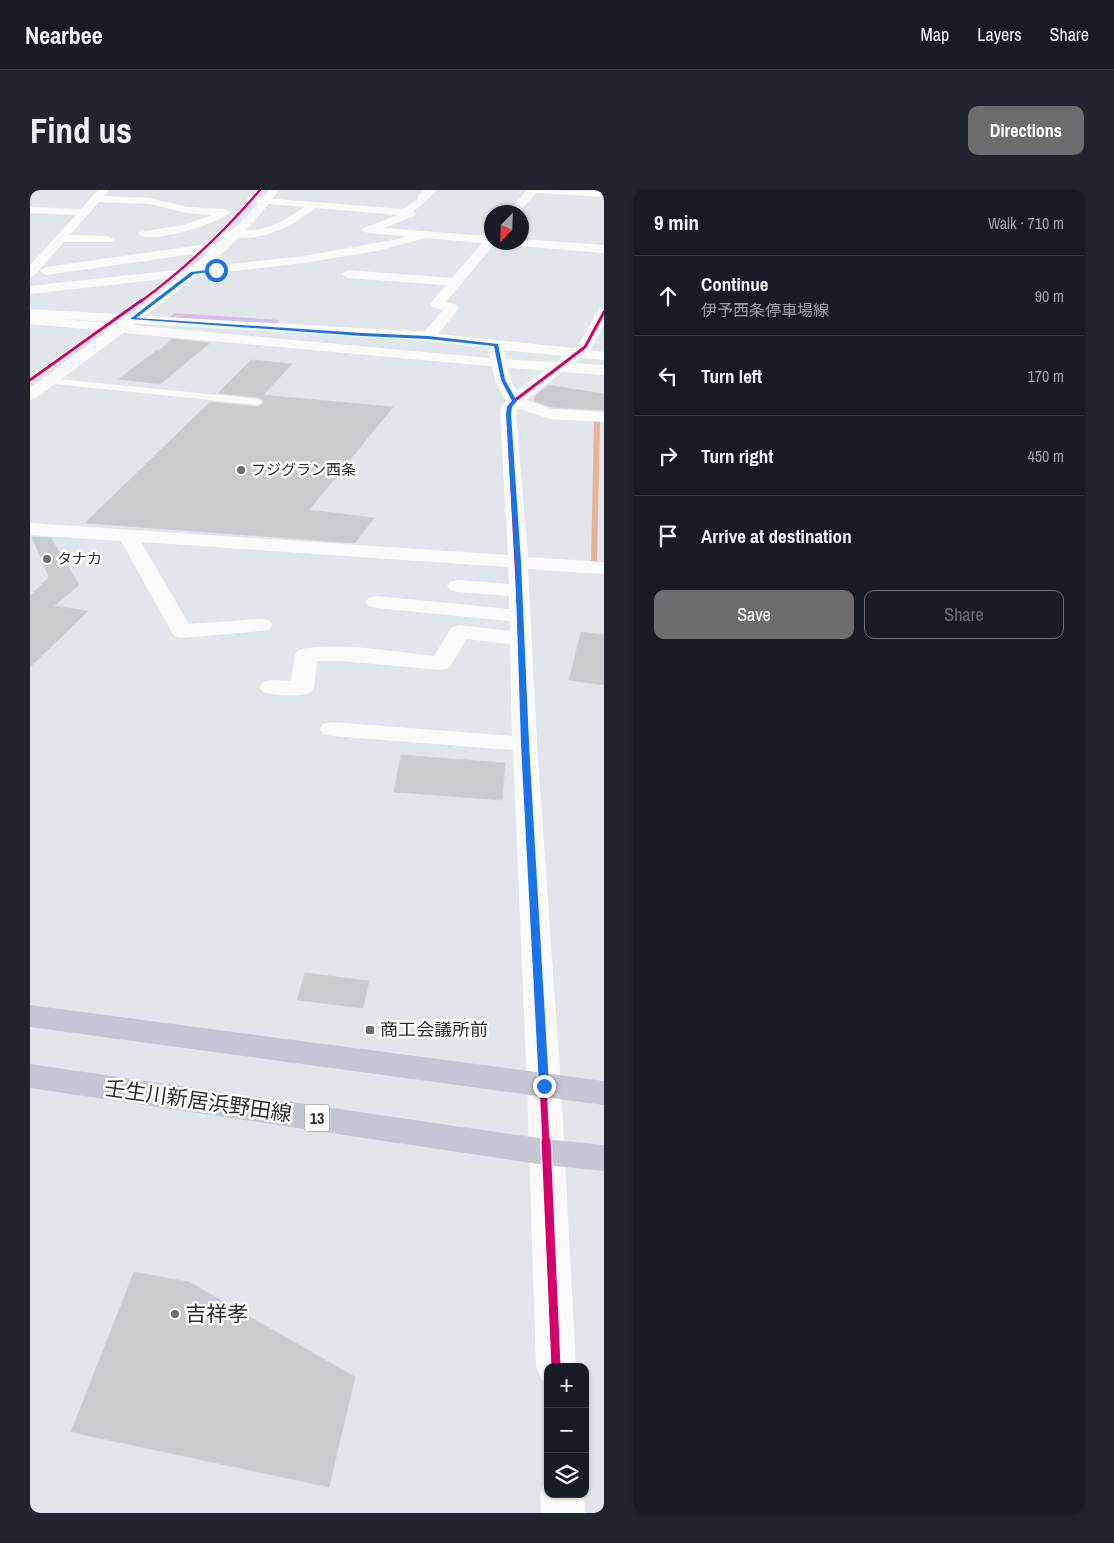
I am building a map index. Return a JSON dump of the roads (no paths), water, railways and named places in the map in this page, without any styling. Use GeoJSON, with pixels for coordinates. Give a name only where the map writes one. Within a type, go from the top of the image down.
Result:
{"type":"FeatureCollection","features":[{"type":"Feature","properties":{"kind":"main road"},"geometry":{"type":"LineString","coordinates":[[30,1016],[604,1093]]}},
{"type":"Feature","properties":{"kind":"main road","name":"壬生川新居浜野田線"},"geometry":{"type":"LineString","coordinates":[[30,1076],[545,1152],[604,1158]]}},
{"type":"Feature","properties":{"kind":"street"},"geometry":{"type":"LineString","coordinates":[[30,273],[104,190]]}},
{"type":"Feature","properties":{"kind":"street"},"geometry":{"type":"LineString","coordinates":[[405,212],[417,205],[423,200],[423,196],[432,190]]}},
{"type":"Feature","properties":{"kind":"street"},"geometry":{"type":"LineString","coordinates":[[520,205],[535,190],[604,194]]}},
{"type":"Feature","properties":{"kind":"street"},"geometry":{"type":"LineString","coordinates":[[137,201],[152,193]]}},
{"type":"Feature","properties":{"kind":"street"},"geometry":{"type":"LineString","coordinates":[[252,200],[270,196],[405,212],[410,214],[368,230],[484,239]]}},
{"type":"Feature","properties":{"kind":"street"},"geometry":{"type":"LineString","coordinates":[[30,395],[193,273],[237,234],[270,196]]}},
{"type":"Feature","properties":{"kind":"street"},"geometry":{"type":"LineString","coordinates":[[96,199],[163,203],[164,213]]}},
{"type":"Feature","properties":{"kind":"street"},"geometry":{"type":"LineString","coordinates":[[193,210],[208,199]]}},
{"type":"Feature","properties":{"kind":"street"},"geometry":{"type":"LineString","coordinates":[[222,234],[252,235],[271,229],[296,218],[315,202]]}},
{"type":"Feature","properties":{"kind":"street"},"geometry":{"type":"LineString","coordinates":[[30,210],[84,212]]}},
{"type":"Feature","properties":{"kind":"street"},"geometry":{"type":"LineString","coordinates":[[134,244],[164,213],[193,210],[224,212],[201,223],[144,234]]}},
{"type":"Feature","properties":{"kind":"street"},"geometry":{"type":"LineString","coordinates":[[74,224],[93,224]]}},
{"type":"Feature","properties":{"kind":"street"},"geometry":{"type":"LineString","coordinates":[[30,290],[321,258],[361,251],[424,235]]}},
{"type":"Feature","properties":{"kind":"street"},"geometry":{"type":"LineString","coordinates":[[61,238],[108,240]]}},
{"type":"Feature","properties":{"kind":"street"},"geometry":{"type":"LineString","coordinates":[[529,243],[604,249]]}},
{"type":"Feature","properties":{"kind":"street"},"geometry":{"type":"LineString","coordinates":[[30,273],[207,248],[223,248]]}},
{"type":"Feature","properties":{"kind":"street"},"geometry":{"type":"LineString","coordinates":[[428,337],[452,308],[437,304],[484,248]]}},
{"type":"Feature","properties":{"kind":"street"},"geometry":{"type":"LineString","coordinates":[[348,274],[456,282]]}},
{"type":"Feature","properties":{"kind":"street"},"geometry":{"type":"LineString","coordinates":[[30,313],[362,335],[428,337],[604,356]]}},
{"type":"Feature","properties":{"kind":"street"},"geometry":{"type":"LineString","coordinates":[[556,1363],[545,1152],[544,1086],[525,744],[518,562],[508,414],[514,401],[585,347],[604,314]]}},
{"type":"Feature","properties":{"kind":"street"},"geometry":{"type":"LineString","coordinates":[[30,320],[604,370]]}},
{"type":"Feature","properties":{"kind":"street"},"geometry":{"type":"LineString","coordinates":[[496,344],[503,380],[514,401],[550,414],[604,417]]}},
{"type":"Feature","properties":{"kind":"street"},"geometry":{"type":"LineString","coordinates":[[30,529],[604,568]]}},
{"type":"Feature","properties":{"kind":"street"},"geometry":{"type":"LineString","coordinates":[[128,536],[182,631],[261,625]]}},
{"type":"Feature","properties":{"kind":"street"},"geometry":{"type":"LineString","coordinates":[[457,586],[519,591]]}},
{"type":"Feature","properties":{"kind":"street"},"geometry":{"type":"LineString","coordinates":[[376,602],[521,627]]}},
{"type":"Feature","properties":{"kind":"street"},"geometry":{"type":"LineString","coordinates":[[271,687],[302,688],[306,655],[342,654],[441,663],[460,632],[521,627]]}},
{"type":"Feature","properties":{"kind":"street"},"geometry":{"type":"LineString","coordinates":[[332,728],[525,744]]}},
{"type":"Feature","properties":{"kind":"street"},"geometry":{"type":"LineString","coordinates":[[562,1498],[563,1513]]}},
{"type":"Feature","properties":{"kind":"lane"},"geometry":{"type":"LineString","coordinates":[[48,381],[258,402]]}},
{"type":"Feature","properties":{"kind":"waterway"},"geometry":{"type":"LineString","coordinates":[[597,422],[594,563],[604,564]]}},
{"type":"Feature","properties":{"kind":"place","name":"フジグラン西条"},"geometry":{"type":"Point","coordinates":[241,470]}},
{"type":"Feature","properties":{"kind":"place","name":"タナカ"},"geometry":{"type":"Point","coordinates":[47,559]}},
{"type":"Feature","properties":{"kind":"place","name":"商工会議所前"},"geometry":{"type":"Point","coordinates":[370,1030]}},
{"type":"Feature","properties":{"kind":"place","name":"吉祥孝"},"geometry":{"type":"Point","coordinates":[175,1314]}}]}
